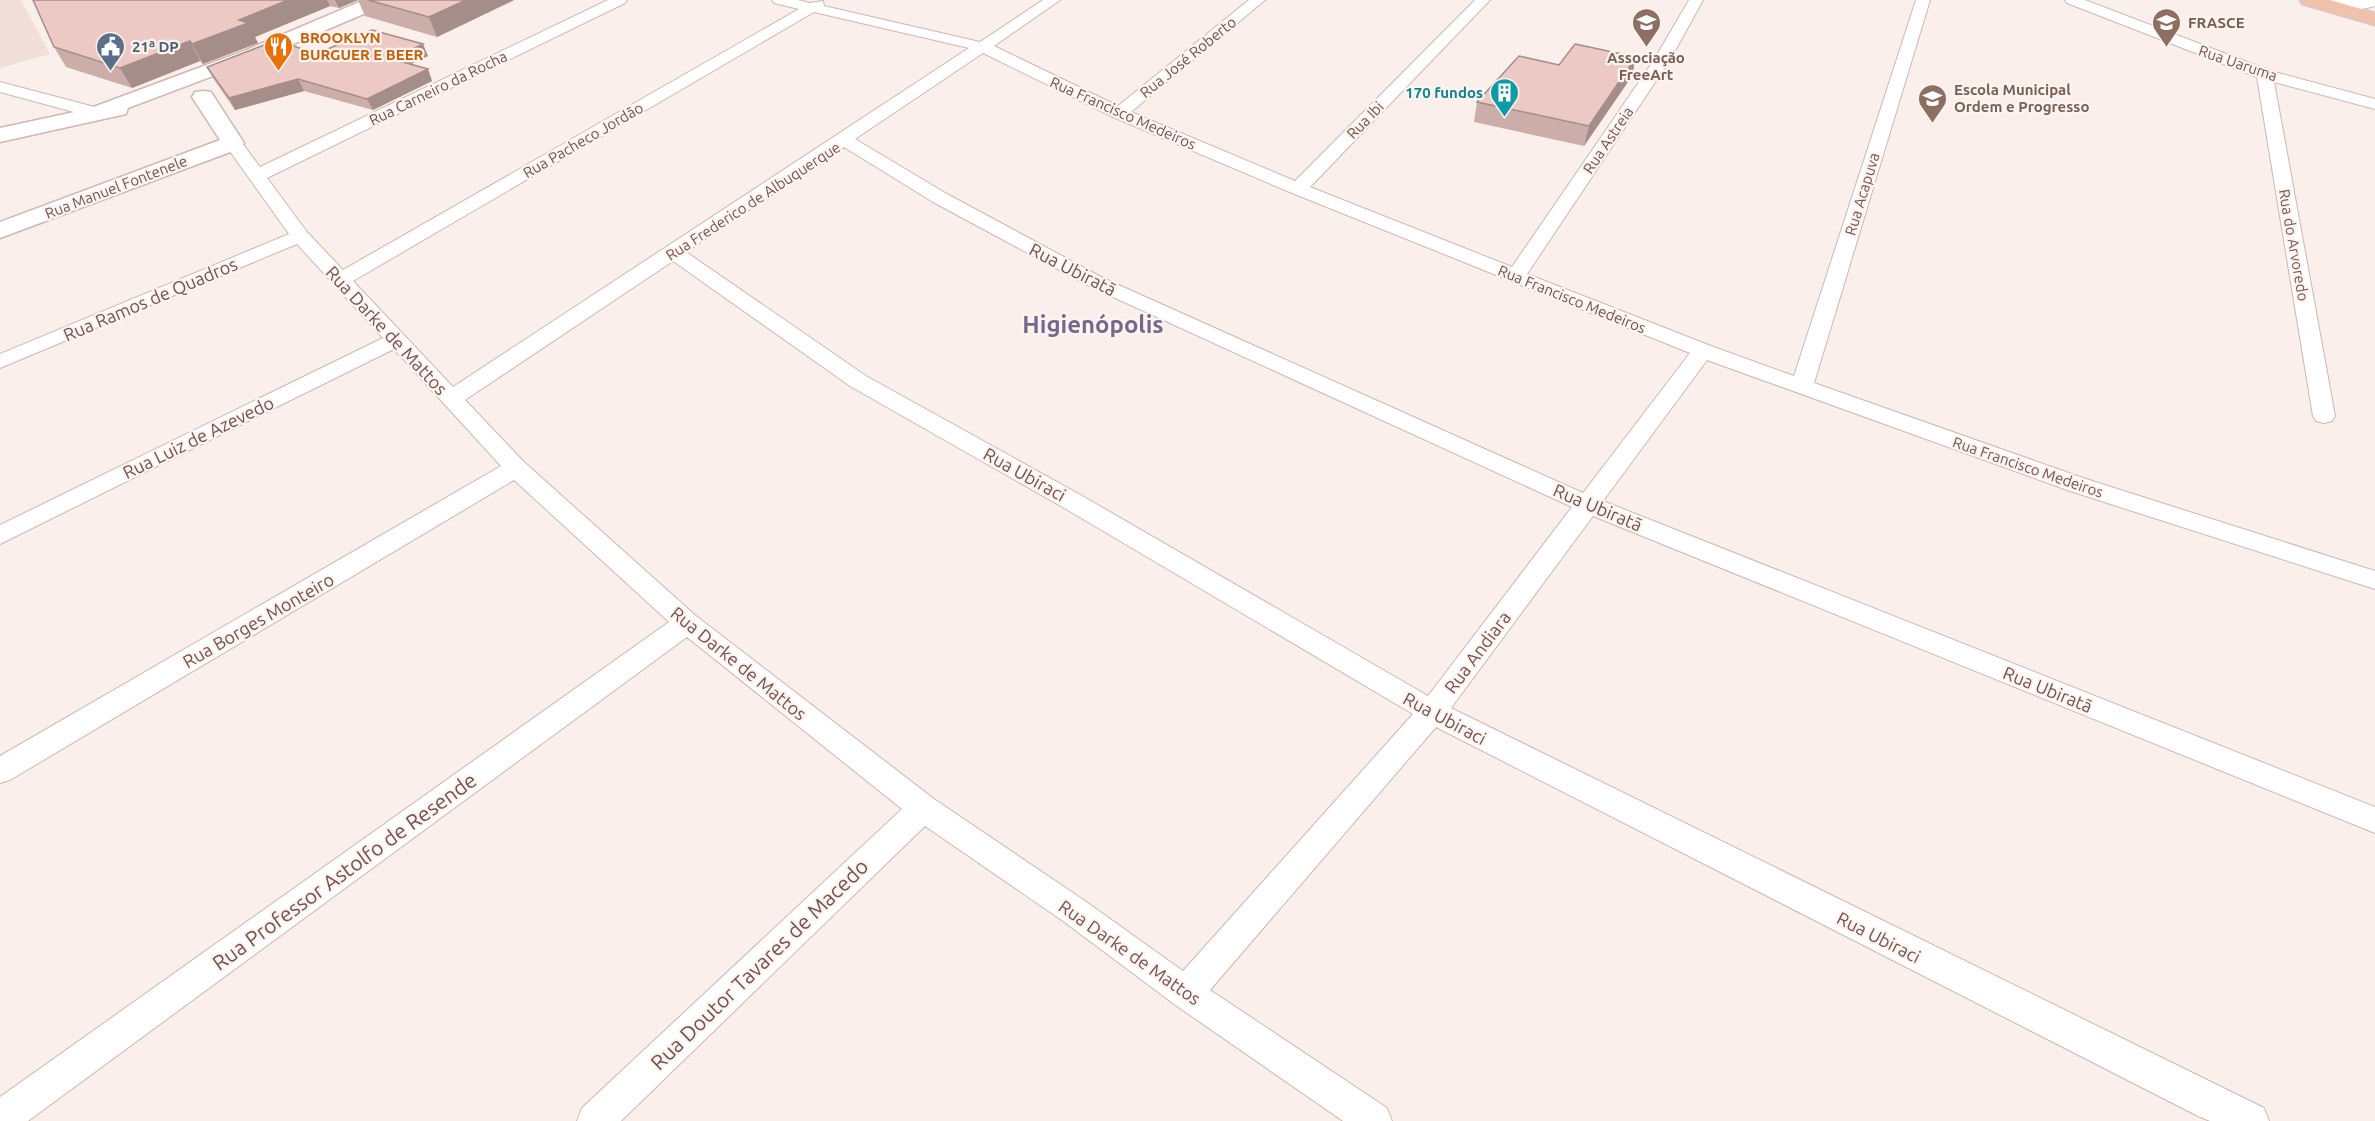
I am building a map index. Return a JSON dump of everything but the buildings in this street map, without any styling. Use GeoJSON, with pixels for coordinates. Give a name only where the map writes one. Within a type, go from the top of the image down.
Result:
{"type":"FeatureCollection","features":[{"type":"Feature","properties":{"kind":"main road"},"geometry":{"type":"LineString","coordinates":[[2317,2],[2371,11]]}},
{"type":"Feature","properties":{"kind":"street"},"geometry":{"type":"LineString","coordinates":[[0,87],[96,112],[251,55],[380,0]]}},
{"type":"Feature","properties":{"kind":"street","name":"Rua Carneiro da Rocha"},"geometry":{"type":"LineString","coordinates":[[256,176],[620,0]]}},
{"type":"Feature","properties":{"kind":"street","name":"Rua Francisco Medeiros"},"geometry":{"type":"LineString","coordinates":[[779,0],[819,4],[983,47],[1119,113],[1298,189],[1703,351],[2078,485],[2375,580]]}},
{"type":"Feature","properties":{"kind":"street","name":"Rua Frederico de Albuquerque"},"geometry":{"type":"LineString","coordinates":[[451,399],[1053,0]]}},
{"type":"Feature","properties":{"kind":"street","name":"Rua José Roberto"},"geometry":{"type":"LineString","coordinates":[[1119,113],[1258,0]]}},
{"type":"Feature","properties":{"kind":"street","name":"Rua Ibi"},"geometry":{"type":"LineString","coordinates":[[1298,189],[1483,0]]}},
{"type":"Feature","properties":{"kind":"street","name":"Rua Astreia"},"geometry":{"type":"LineString","coordinates":[[1515,276],[1662,60],[1696,0]]}},
{"type":"Feature","properties":{"kind":"street","name":"Rua Acapuva"},"geometry":{"type":"LineString","coordinates":[[1802,387],[1923,0]]}},
{"type":"Feature","properties":{"kind":"street","name":"Rua Uaruma"},"geometry":{"type":"LineString","coordinates":[[2072,0],[2265,74],[2375,104]]}},
{"type":"Feature","properties":{"kind":"street","name":"Rua Pacheco Jordão"},"geometry":{"type":"LineString","coordinates":[[340,280],[819,4]]}},
{"type":"Feature","properties":{"kind":"street"},"geometry":{"type":"LineString","coordinates":[[0,135],[96,112],[203,97],[203,89],[208,82],[251,55]]}},
{"type":"Feature","properties":{"kind":"street","name":"Rua do Arvoredo"},"geometry":{"type":"LineString","coordinates":[[2265,74],[2324,416]]}},
{"type":"Feature","properties":{"kind":"street","name":"Rua Darke de Mattos"},"geometry":{"type":"LineString","coordinates":[[203,97],[300,236],[340,280],[516,468],[687,623],[923,808],[1074,911],[1186,993],[1374,1121]]}},
{"type":"Feature","properties":{"kind":"street","name":"Rua Ubiratã"},"geometry":{"type":"LineString","coordinates":[[845,140],[940,198],[1096,282],[1589,505],[2375,820]]}},
{"type":"Feature","properties":{"kind":"street","name":"Rua Manuel Fontenele"},"geometry":{"type":"LineString","coordinates":[[0,231],[233,143]]}},
{"type":"Feature","properties":{"kind":"street","name":"Rua Ramos de Quadros"},"geometry":{"type":"LineString","coordinates":[[0,362],[300,236]]}},
{"type":"Feature","properties":{"kind":"street","name":"Rua Ubiraci"},"geometry":{"type":"LineString","coordinates":[[674,253],[858,381],[1075,503],[1432,712],[2211,1104],[2251,1121]]}},
{"type":"Feature","properties":{"kind":"street","name":"Rua Luiz de Azevedo"},"geometry":{"type":"LineString","coordinates":[[0,535],[396,340]]}},
{"type":"Feature","properties":{"kind":"street","name":"Rua Andiara"},"geometry":{"type":"LineString","coordinates":[[1186,993],[1432,712],[1703,351]]}},
{"type":"Feature","properties":{"kind":"street","name":"Rua Borges Monteiro"},"geometry":{"type":"LineString","coordinates":[[0,771],[516,468]]}},
{"type":"Feature","properties":{"kind":"street","name":"Rua Professor Astolfo de Resende"},"geometry":{"type":"LineString","coordinates":[[0,1119],[687,623]]}},
{"type":"Feature","properties":{"kind":"street","name":"Rua Doutor Tavares de Macedo"},"geometry":{"type":"LineString","coordinates":[[595,1121],[923,808]]}},
{"type":"Feature","properties":{"kind":"shaded area"},"geometry":{"type":"Polygon","coordinates":[[[0,0],[21,0],[50,54],[0,68],[0,0]]]}},
{"type":"Feature","properties":{"kind":"place","name":"Associação FreeArt"},"geometry":{"type":"Point","coordinates":[1646,48]}},
{"type":"Feature","properties":{"kind":"place","name":"FRASCE"},"geometry":{"type":"Point","coordinates":[2167,48]}},
{"type":"Feature","properties":{"kind":"place","name":"21ª DP"},"geometry":{"type":"Point","coordinates":[111,72]}},
{"type":"Feature","properties":{"kind":"place","name":"BROOKLYN BURGUER E BEER"},"geometry":{"type":"Point","coordinates":[279,72]}},
{"type":"Feature","properties":{"kind":"place","name":"170 fundos"},"geometry":{"type":"Point","coordinates":[1504,118]}},
{"type":"Feature","properties":{"kind":"place","name":"Escola Municipal Ordem e Progresso"},"geometry":{"type":"Point","coordinates":[1933,124]}},
{"type":"Feature","properties":{"kind":"district","name":"Higienópolis"},"geometry":{"type":"Point","coordinates":[1093,324]}}]}
